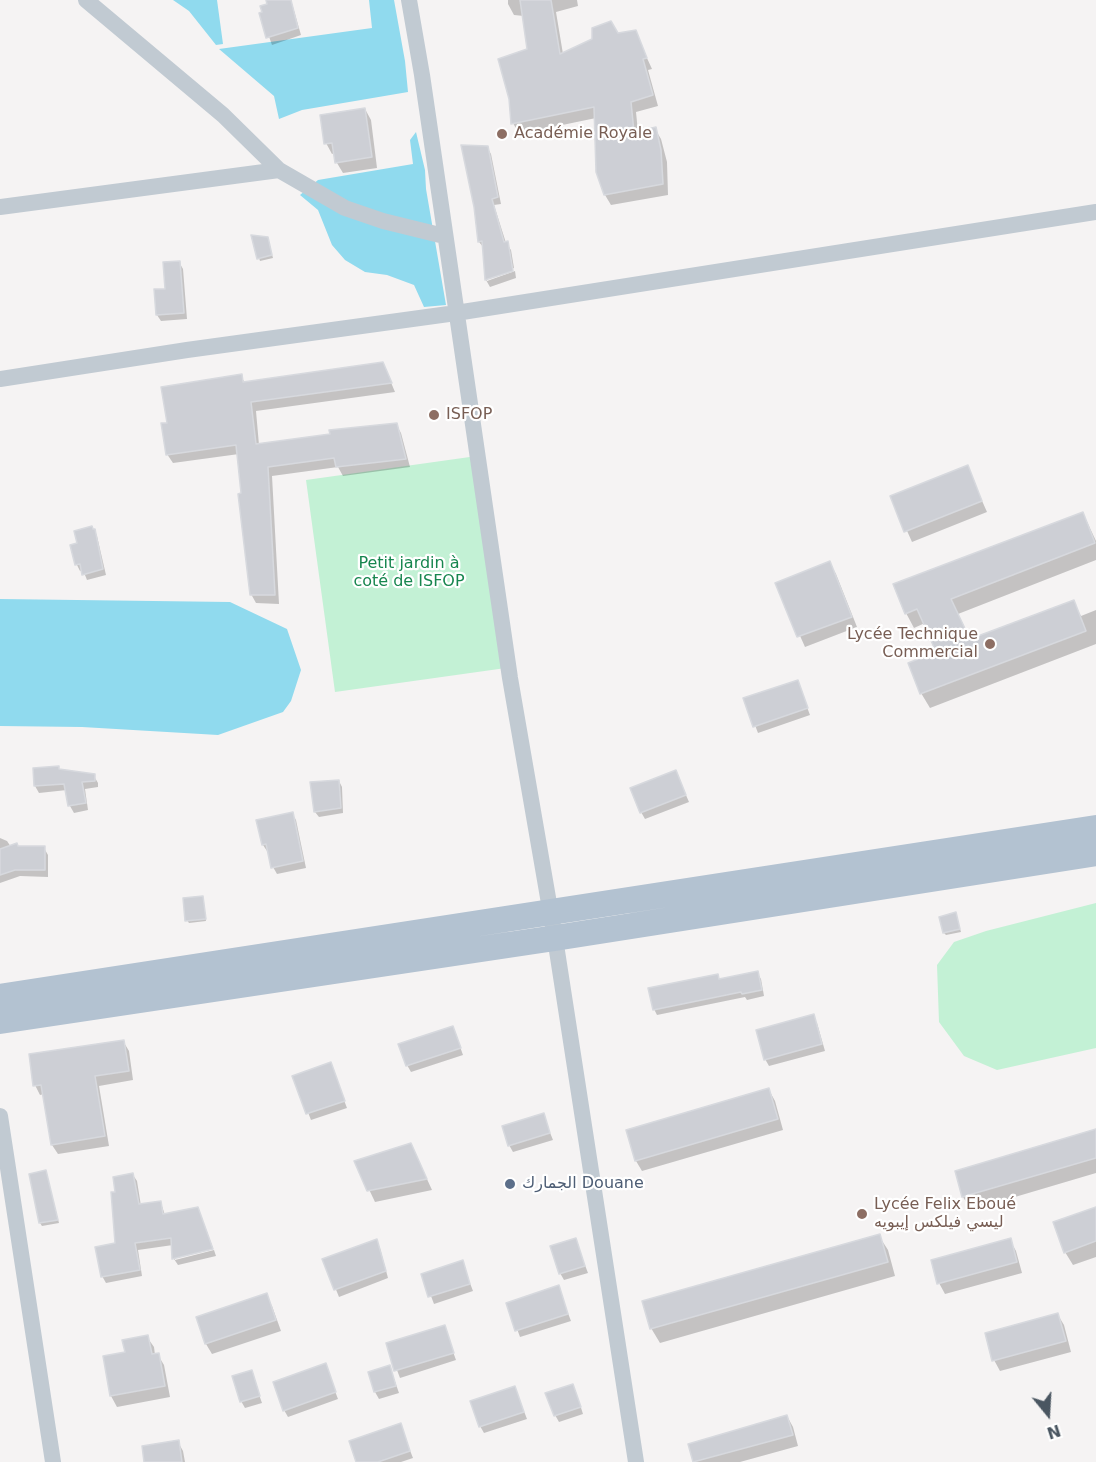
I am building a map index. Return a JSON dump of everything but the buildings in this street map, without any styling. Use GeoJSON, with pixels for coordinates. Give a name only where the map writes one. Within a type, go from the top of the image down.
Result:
{"type":"FeatureCollection","features":[{"type":"Feature","properties":{"kind":"main road"},"geometry":{"type":"LineString","coordinates":[[0,997],[1096,828]]}},
{"type":"Feature","properties":{"kind":"main road"},"geometry":{"type":"LineString","coordinates":[[0,1021],[555,938],[1096,853]]}},
{"type":"Feature","properties":{"kind":"street"},"geometry":{"type":"LineString","coordinates":[[86,0],[222,114],[279,170],[345,208],[383,221],[444,236]]}},
{"type":"Feature","properties":{"kind":"street"},"geometry":{"type":"LineString","coordinates":[[409,0],[422,75],[510,678],[555,938],[636,1462]]}},
{"type":"Feature","properties":{"kind":"street"},"geometry":{"type":"LineString","coordinates":[[0,207],[279,170]]}},
{"type":"Feature","properties":{"kind":"street"},"geometry":{"type":"LineString","coordinates":[[0,378],[456,313],[1096,212]]}},
{"type":"Feature","properties":{"kind":"street"},"geometry":{"type":"LineString","coordinates":[[0,1116],[53,1462]]}},
{"type":"Feature","properties":{"kind":"green space","name":"Petit jardin à coté de ISFOP"},"geometry":{"type":"Polygon","coordinates":[[[484,455],[513,667],[335,692],[306,480],[484,455]]]}},
{"type":"Feature","properties":{"kind":"green space"},"geometry":{"type":"Polygon","coordinates":[[[1096,903],[1096,1048],[997,1070],[964,1056],[939,1022],[937,965],[954,942],[986,931],[1096,903]]]}},
{"type":"Feature","properties":{"kind":"water"},"geometry":{"type":"Polygon","coordinates":[[[173,0],[217,0],[223,44],[216,45],[189,11],[173,0]]]}},
{"type":"Feature","properties":{"kind":"water"},"geometry":{"type":"Polygon","coordinates":[[[369,0],[394,0],[408,92],[302,110],[279,119],[274,96],[219,49],[372,28],[369,0]]]}},
{"type":"Feature","properties":{"kind":"water"},"geometry":{"type":"Polygon","coordinates":[[[416,132],[425,170],[426,189],[446,305],[424,307],[414,285],[387,275],[365,272],[345,260],[332,245],[318,210],[300,195],[318,180],[413,164],[410,140],[416,132]]]}},
{"type":"Feature","properties":{"kind":"water"},"geometry":{"type":"Polygon","coordinates":[[[0,599],[230,602],[287,629],[301,670],[291,701],[283,712],[218,735],[82,727],[0,726],[0,599]]]}},
{"type":"Feature","properties":{"kind":"place","name":"Académie Royale"},"geometry":{"type":"Point","coordinates":[502,134]}},
{"type":"Feature","properties":{"kind":"place","name":"ISFOP"},"geometry":{"type":"Point","coordinates":[434,415]}},
{"type":"Feature","properties":{"kind":"place","name":"Lycée Technique Commercial"},"geometry":{"type":"Point","coordinates":[990,644]}},
{"type":"Feature","properties":{"kind":"place","name":"الجمارك Douane"},"geometry":{"type":"Point","coordinates":[510,1184]}},
{"type":"Feature","properties":{"kind":"place","name":"Lycée Felix Eboué ليسي فيلكس إيبويه"},"geometry":{"type":"Point","coordinates":[862,1214]}}]}
